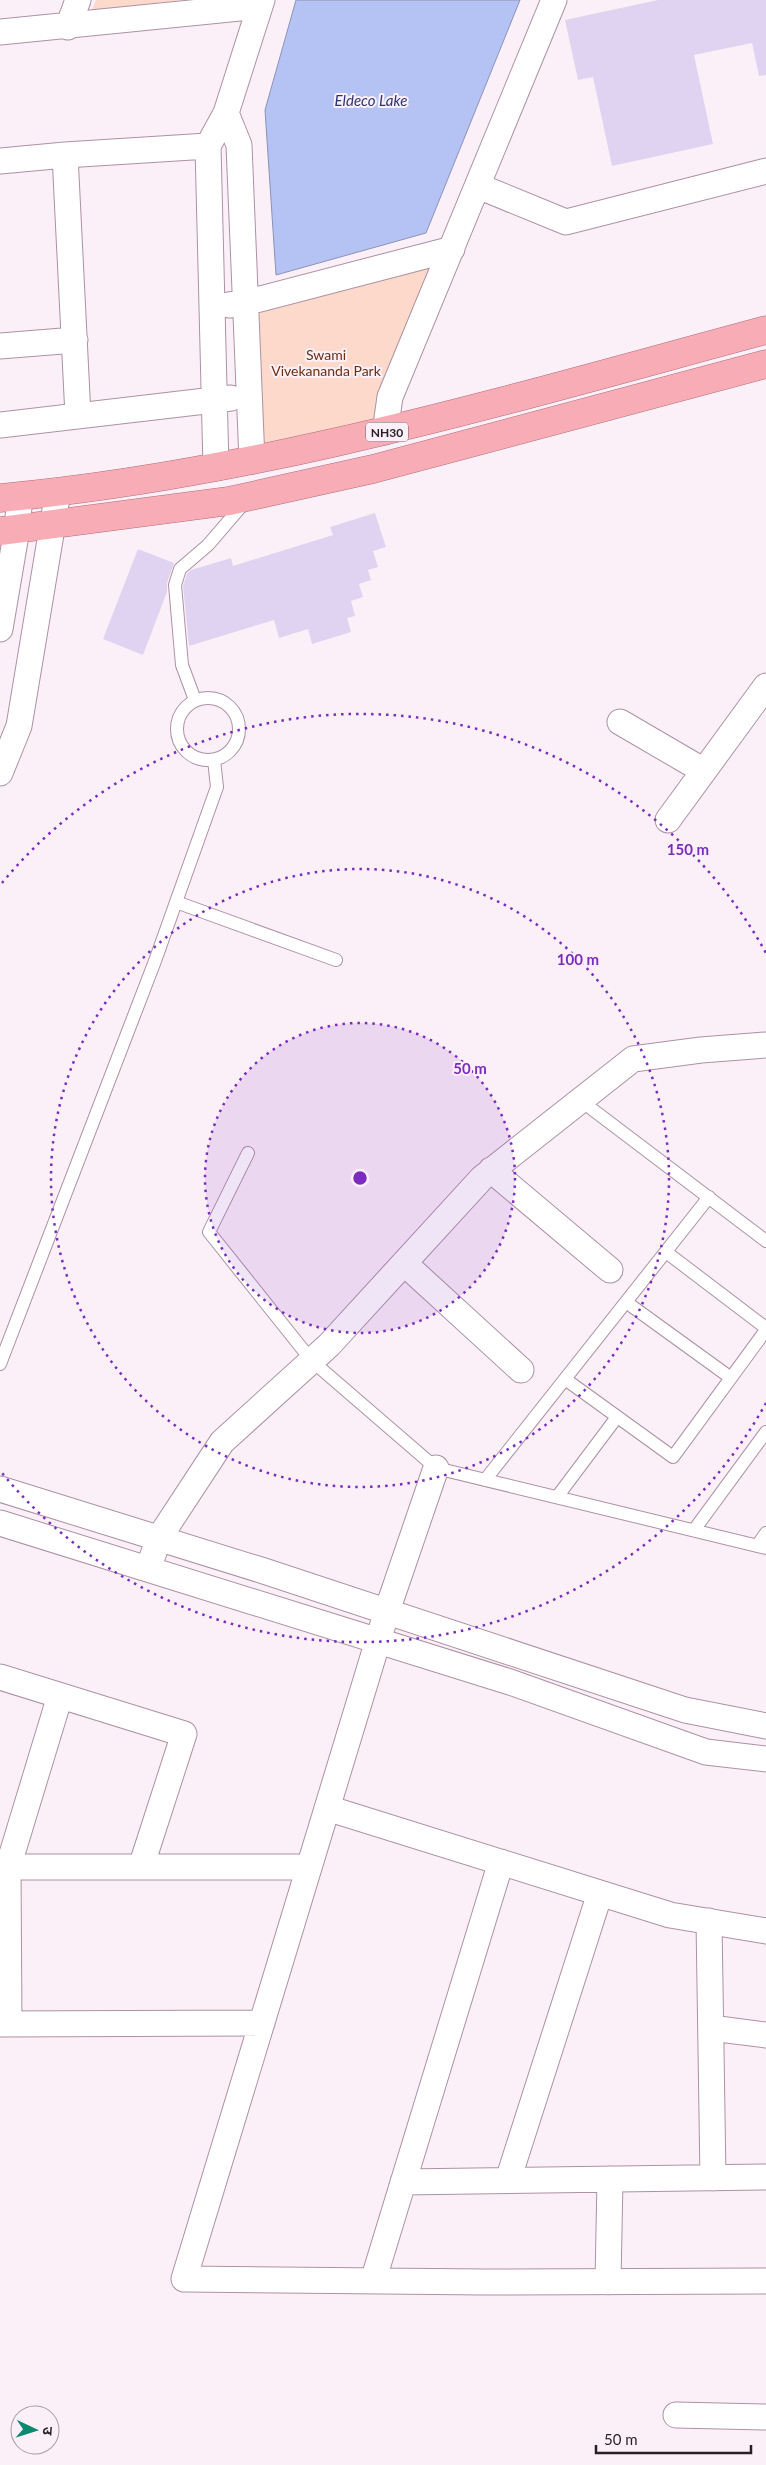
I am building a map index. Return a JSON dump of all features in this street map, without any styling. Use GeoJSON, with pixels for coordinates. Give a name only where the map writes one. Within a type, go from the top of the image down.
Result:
{"type":"FeatureCollection","features":[{"type":"Feature","properties":{"kind":"highway","name":"NH30"},"geometry":{"type":"LineString","coordinates":[[10,497],[58,492],[216,468],[384,432],[766,330]]}},
{"type":"Feature","properties":{"kind":"highway","name":"NH30"},"geometry":{"type":"LineString","coordinates":[[8,530],[250,496],[373,469],[766,364]]}},
{"type":"Feature","properties":{"kind":"street"},"geometry":{"type":"LineString","coordinates":[[68,27],[78,0]]}},
{"type":"Feature","properties":{"kind":"street"},"geometry":{"type":"LineString","coordinates":[[384,432],[390,397],[554,0]]}},
{"type":"Feature","properties":{"kind":"street"},"geometry":{"type":"LineString","coordinates":[[0,32],[68,27],[261,3],[226,113],[208,146],[216,468]]}},
{"type":"Feature","properties":{"kind":"street"},"geometry":{"type":"LineString","coordinates":[[226,113],[239,145],[252,461]]}},
{"type":"Feature","properties":{"kind":"street"},"geometry":{"type":"LineString","coordinates":[[0,162],[66,155],[208,146]]}},
{"type":"Feature","properties":{"kind":"street"},"geometry":{"type":"LineString","coordinates":[[66,155],[78,416]]}},
{"type":"Feature","properties":{"kind":"street"},"geometry":{"type":"LineString","coordinates":[[478,186],[566,222],[766,171]]}},
{"type":"Feature","properties":{"kind":"street"},"geometry":{"type":"LineString","coordinates":[[212,308],[245,303],[452,249]]}},
{"type":"Feature","properties":{"kind":"street"},"geometry":{"type":"LineString","coordinates":[[0,346],[75,340]]}},
{"type":"Feature","properties":{"kind":"street"},"geometry":{"type":"LineString","coordinates":[[0,425],[249,396]]}},
{"type":"Feature","properties":{"kind":"street"},"geometry":{"type":"LineString","coordinates":[[0,773],[19,726],[58,492]]}},
{"type":"Feature","properties":{"kind":"street"},"geometry":{"type":"LineString","coordinates":[[0,629],[10,497]]}},
{"type":"Feature","properties":{"kind":"street"},"geometry":{"type":"LineString","coordinates":[[668,820],[766,686]]}},
{"type":"Feature","properties":{"kind":"street"},"geometry":{"type":"LineString","coordinates":[[620,722],[704,770]]}},
{"type":"Feature","properties":{"kind":"street"},"geometry":{"type":"LineString","coordinates":[[148,1569],[159,1538],[222,1442],[312,1361],[491,1170],[633,1059],[701,1050],[766,1045]]}},
{"type":"Feature","properties":{"kind":"street"},"geometry":{"type":"LineString","coordinates":[[491,1170],[610,1270]]}},
{"type":"Feature","properties":{"kind":"street"},"geometry":{"type":"LineString","coordinates":[[404,1263],[521,1370]]}},
{"type":"Feature","properties":{"kind":"street"},"geometry":{"type":"LineString","coordinates":[[436,1468],[386,1611],[184,2280],[766,2281]]}},
{"type":"Feature","properties":{"kind":"street"},"geometry":{"type":"LineString","coordinates":[[0,1489],[386,1611],[686,1710],[766,1726]]}},
{"type":"Feature","properties":{"kind":"street"},"geometry":{"type":"LineString","coordinates":[[0,1522],[510,1682],[706,1752],[766,1759]]}},
{"type":"Feature","properties":{"kind":"street"},"geometry":{"type":"LineString","coordinates":[[0,1677],[184,1734],[141,1867]]}},
{"type":"Feature","properties":{"kind":"street"},"geometry":{"type":"LineString","coordinates":[[60,1696],[4,1867],[4,2024],[262,2023]]}},
{"type":"Feature","properties":{"kind":"street"},"geometry":{"type":"LineString","coordinates":[[327,1808],[670,1915],[766,1931]]}},
{"type":"Feature","properties":{"kind":"street"},"geometry":{"type":"LineString","coordinates":[[373,2281],[501,1862]]}},
{"type":"Feature","properties":{"kind":"street"},"geometry":{"type":"LineString","coordinates":[[4,1867],[309,1867]]}},
{"type":"Feature","properties":{"kind":"street"},"geometry":{"type":"LineString","coordinates":[[508,2180],[600,1893]]}},
{"type":"Feature","properties":{"kind":"street"},"geometry":{"type":"LineString","coordinates":[[709,1922],[714,2178]]}},
{"type":"Feature","properties":{"kind":"street"},"geometry":{"type":"LineString","coordinates":[[711,2028],[766,2035]]}},
{"type":"Feature","properties":{"kind":"street"},"geometry":{"type":"LineString","coordinates":[[403,2182],[766,2177]]}},
{"type":"Feature","properties":{"kind":"street"},"geometry":{"type":"LineString","coordinates":[[608,2282],[610,2179]]}},
{"type":"Feature","properties":{"kind":"street"},"geometry":{"type":"LineString","coordinates":[[676,2415],[766,2417]]}},
{"type":"Feature","properties":{"kind":"lane"},"geometry":{"type":"LineString","coordinates":[[195,700],[182,665],[176,585],[180,569],[208,544],[250,496]]}},
{"type":"Feature","properties":{"kind":"lane"},"geometry":{"type":"LineString","coordinates":[[208,697],[221,700],[231,708],[238,719],[239,732],[235,745],[226,755],[214,760],[201,760],[189,755],[180,745],[176,732],[178,719],[184,708],[195,700],[208,697]]}},
{"type":"Feature","properties":{"kind":"lane"},"geometry":{"type":"LineString","coordinates":[[0,1364],[176,902],[217,787],[214,760]]}},
{"type":"Feature","properties":{"kind":"lane"},"geometry":{"type":"LineString","coordinates":[[176,902],[336,960]]}},
{"type":"Feature","properties":{"kind":"lane"},"geometry":{"type":"LineString","coordinates":[[580,1100],[766,1241]]}},
{"type":"Feature","properties":{"kind":"lane"},"geometry":{"type":"LineString","coordinates":[[248,1153],[209,1232],[312,1361],[436,1468],[761,1547],[766,1533]]}},
{"type":"Feature","properties":{"kind":"lane"},"geometry":{"type":"LineString","coordinates":[[485,1480],[709,1197]]}},
{"type":"Feature","properties":{"kind":"lane"},"geometry":{"type":"LineString","coordinates":[[565,1379],[673,1457],[766,1329],[666,1252]]}},
{"type":"Feature","properties":{"kind":"lane"},"geometry":{"type":"LineString","coordinates":[[626,1302],[731,1378]]}},
{"type":"Feature","properties":{"kind":"lane"},"geometry":{"type":"LineString","coordinates":[[556,1497],[617,1416]]}},
{"type":"Feature","properties":{"kind":"lane"},"geometry":{"type":"LineString","coordinates":[[694,1530],[766,1432]]}},
{"type":"Feature","properties":{"kind":"green space"},"geometry":{"type":"Polygon","coordinates":[[[96,0],[182,0],[92,10],[96,0]]]}},
{"type":"Feature","properties":{"kind":"green space","name":"Swami Vivekananda Park"},"geometry":{"type":"Polygon","coordinates":[[[436,261],[376,425],[261,451],[256,312],[436,261]]]}},
{"type":"Feature","properties":{"kind":"water","name":"Eldeco Lake"},"geometry":{"type":"Polygon","coordinates":[[[296,0],[520,0],[426,233],[276,275],[265,110],[296,0]]]}},
{"type":"Feature","properties":{"kind":"building"},"geometry":{"type":"Polygon","coordinates":[[[658,0],[766,0],[766,75],[759,76],[752,43],[694,55],[713,144],[612,166],[593,77],[578,80],[565,20],[658,0]]]}},
{"type":"Feature","properties":{"kind":"building"},"geometry":{"type":"Polygon","coordinates":[[[375,513],[386,547],[373,551],[378,567],[368,570],[371,580],[359,584],[363,597],[351,601],[355,616],[347,618],[351,632],[312,644],[308,629],[279,638],[274,620],[189,646],[183,586],[187,574],[191,570],[231,558],[233,566],[333,535],[330,527],[375,513]]]}},
{"type":"Feature","properties":{"kind":"building"},"geometry":{"type":"Polygon","coordinates":[[[138,549],[174,563],[167,583],[167,592],[143,655],[103,639],[138,549]]]}}]}
